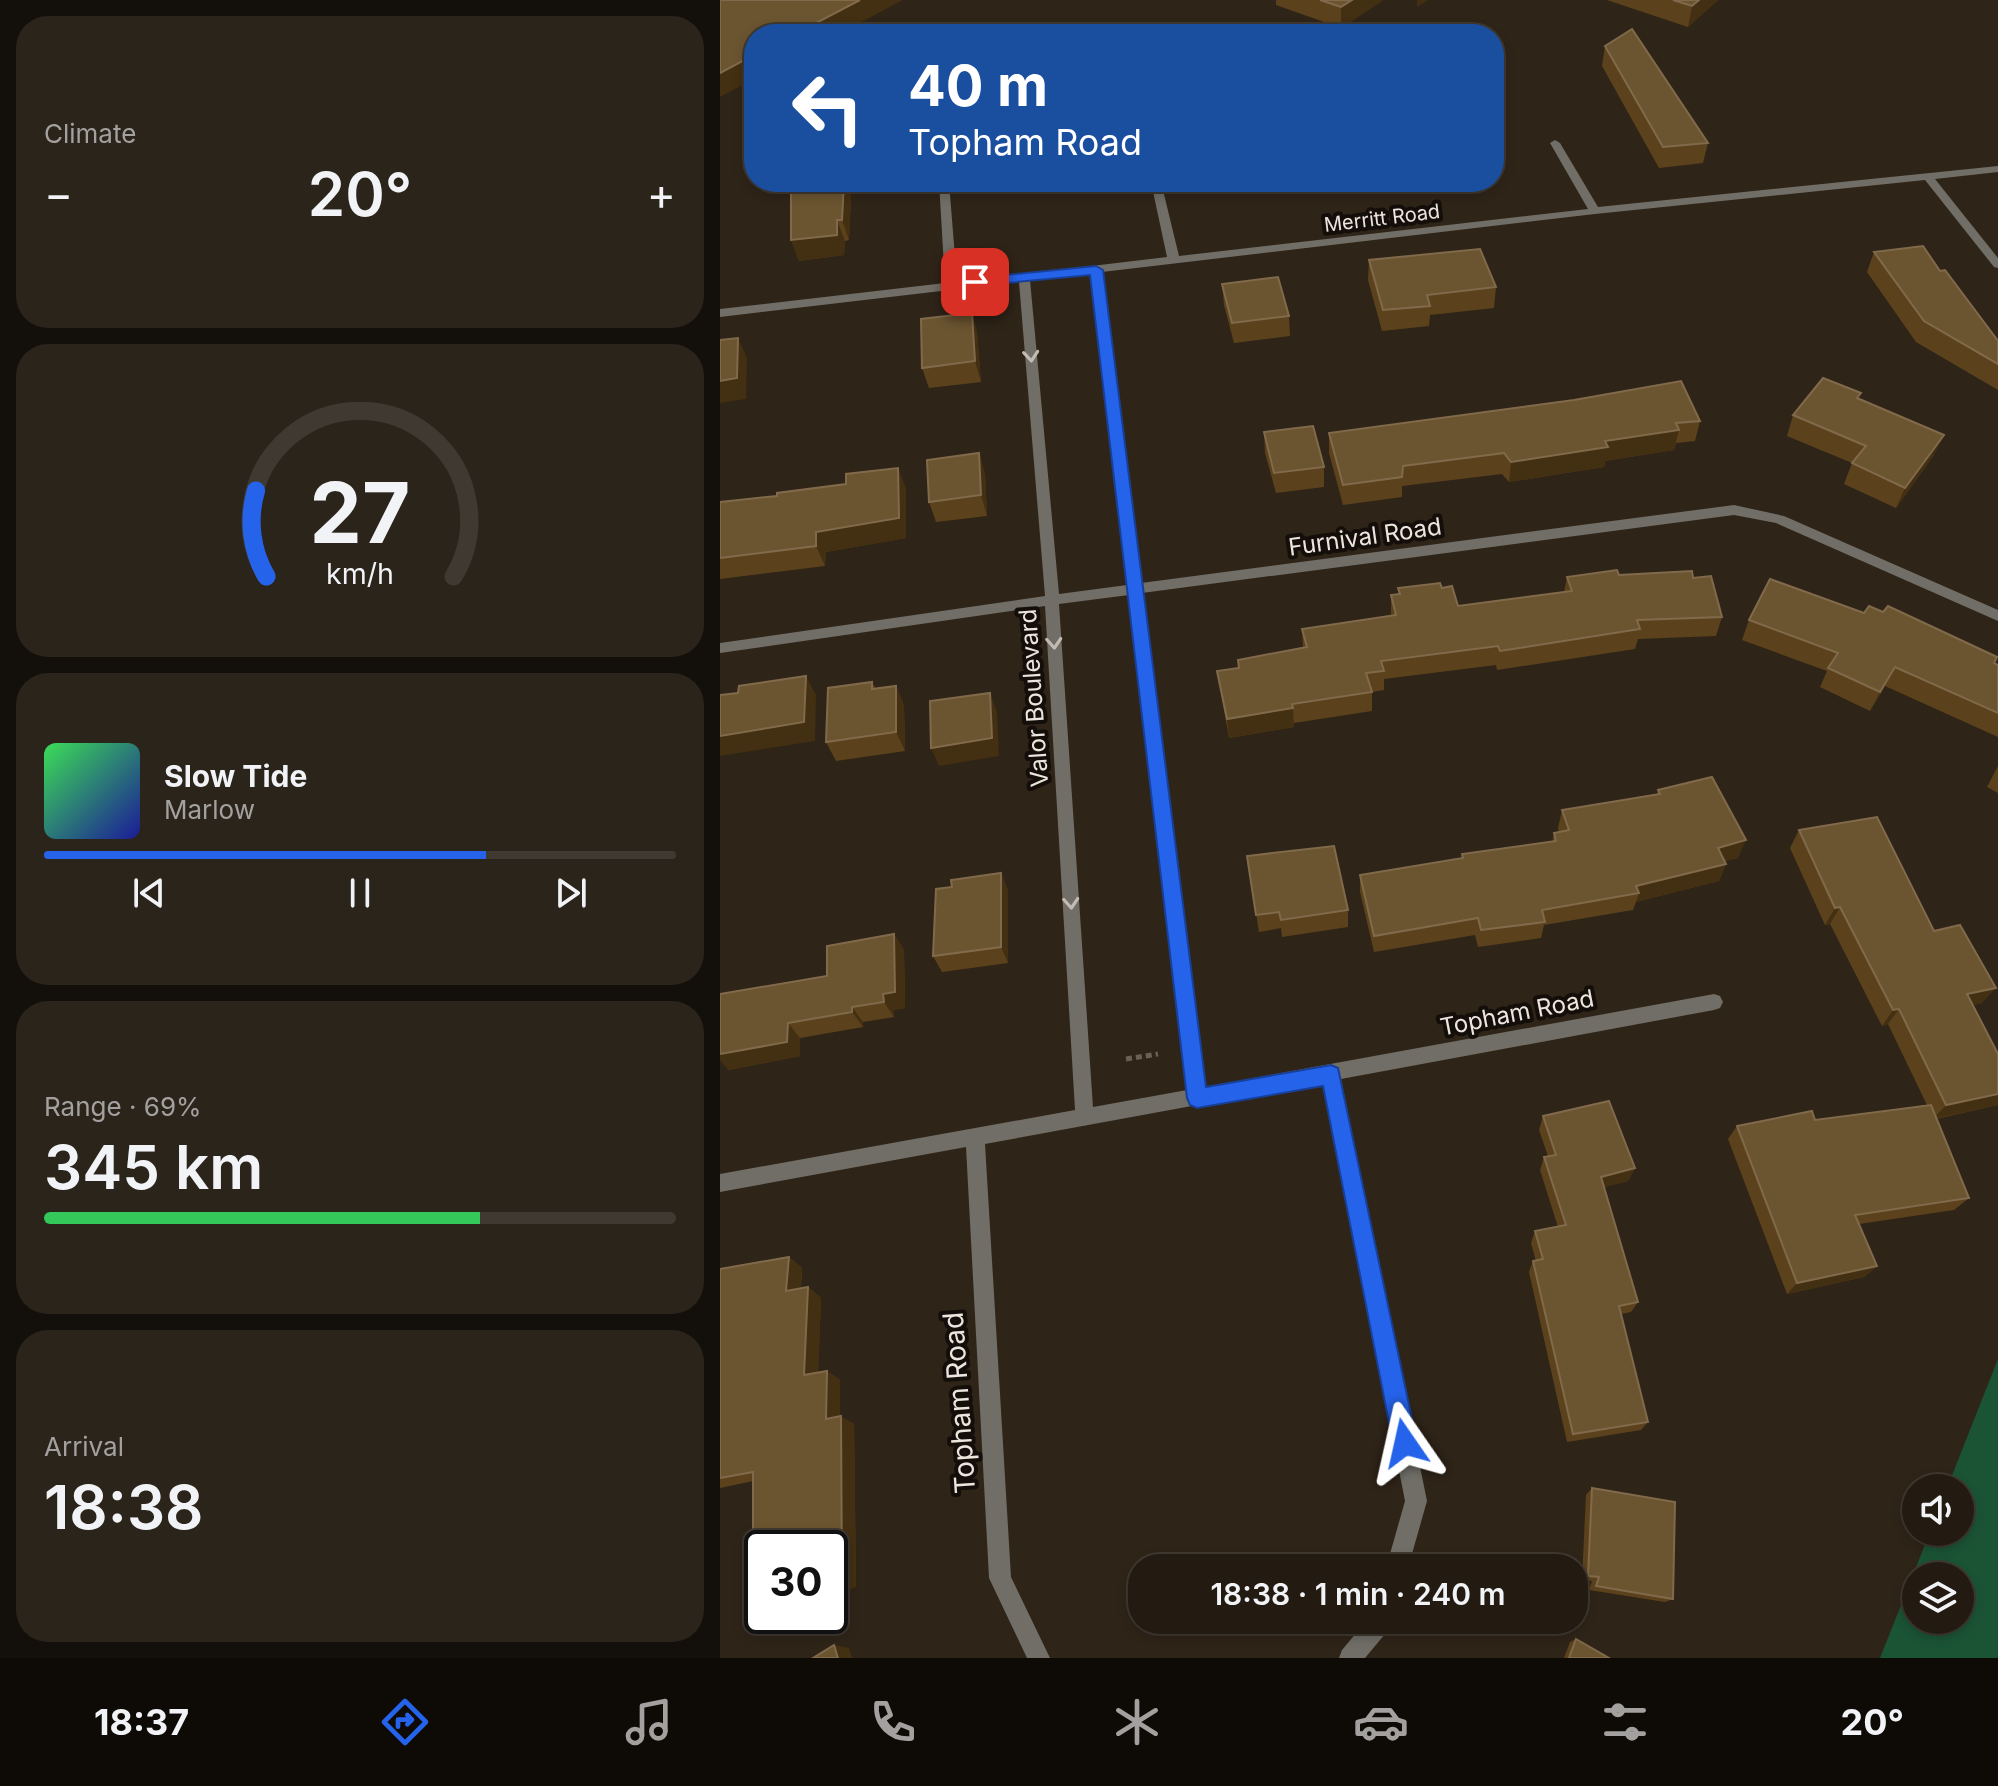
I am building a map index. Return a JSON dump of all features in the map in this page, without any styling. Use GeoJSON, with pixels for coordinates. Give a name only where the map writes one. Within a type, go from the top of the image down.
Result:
{"type":"FeatureCollection","features":[{"type":"Feature","properties":{"kind":"street"},"geometry":{"type":"LineString","coordinates":[[1555,143],[1595,211]]}},
{"type":"Feature","properties":{"kind":"street","name":"Merritt Road"},"geometry":{"type":"LineString","coordinates":[[720,313],[1595,211],[1998,169]]}},
{"type":"Feature","properties":{"kind":"street"},"geometry":{"type":"LineString","coordinates":[[1928,177],[1998,265]]}},
{"type":"Feature","properties":{"kind":"street"},"geometry":{"type":"LineString","coordinates":[[945,192],[951,284]]}},
{"type":"Feature","properties":{"kind":"street"},"geometry":{"type":"LineString","coordinates":[[1158,192],[1174,261]]}},
{"type":"Feature","properties":{"kind":"street"},"geometry":{"type":"LineString","coordinates":[[1096,270],[1197,1098]]}},
{"type":"Feature","properties":{"kind":"street","name":"Valor Boulevard"},"geometry":{"type":"LineString","coordinates":[[1024,278],[1052,600],[1084,1115]]}},
{"type":"Feature","properties":{"kind":"street","name":"Furnival Road"},"geometry":{"type":"LineString","coordinates":[[720,648],[1052,600],[1734,510],[1779,519],[1998,616]]}},
{"type":"Feature","properties":{"kind":"street","name":"Topham Road"},"geometry":{"type":"LineString","coordinates":[[720,1183],[1084,1115],[1331,1075],[1714,1002]]}},
{"type":"Feature","properties":{"kind":"street"},"geometry":{"type":"LineString","coordinates":[[1331,1075],[1416,1501],[1401,1554]]}},
{"type":"Feature","properties":{"kind":"street","name":"Topham Road"},"geometry":{"type":"LineString","coordinates":[[975,1136],[1000,1578],[1039,1658]]}},
{"type":"Feature","properties":{"kind":"street"},"geometry":{"type":"LineString","coordinates":[[1350,1658],[1370,1634]]}},
{"type":"Feature","properties":{"kind":"path"},"geometry":{"type":"LineString","coordinates":[[1126,1059],[1171,1052]]}},
{"type":"Feature","properties":{"kind":"green space"},"geometry":{"type":"Polygon","coordinates":[[[1998,1359],[1998,1658],[1880,1658],[1902,1603],[1902,1634],[1974,1634],[1974,1562],[1918,1562],[1924,1546],[1974,1546],[1974,1474],[1953,1474],[1998,1359]]]}},
{"type":"Feature","properties":{"kind":"building"},"geometry":{"type":"Polygon","coordinates":[[[720,0],[860,0],[814,24],[744,24],[744,60],[720,73],[720,0]]]}},
{"type":"Feature","properties":{"kind":"building"},"geometry":{"type":"Polygon","coordinates":[[[1320,0],[1352,0],[1341,7],[1320,0]]]}},
{"type":"Feature","properties":{"kind":"building"},"geometry":{"type":"Polygon","coordinates":[[[1673,0],[1699,0],[1692,6],[1673,0]]]}},
{"type":"Feature","properties":{"kind":"building"},"geometry":{"type":"Polygon","coordinates":[[[1632,29],[1708,143],[1663,147],[1605,46],[1632,29]]]}},
{"type":"Feature","properties":{"kind":"building"},"geometry":{"type":"Polygon","coordinates":[[[791,192],[843,192],[842,220],[837,220],[837,235],[791,240],[791,192]]]}},
{"type":"Feature","properties":{"kind":"building"},"geometry":{"type":"Polygon","coordinates":[[[1923,246],[1998,341],[1998,364],[1924,321],[1874,252],[1923,246]]]}},
{"type":"Feature","properties":{"kind":"building"},"geometry":{"type":"Polygon","coordinates":[[[1480,249],[1496,287],[1427,295],[1430,306],[1383,310],[1369,260],[1480,249]]]}},
{"type":"Feature","properties":{"kind":"building"},"geometry":{"type":"Polygon","coordinates":[[[1278,277],[1289,316],[1232,323],[1222,284],[1278,277]]]}},
{"type":"Feature","properties":{"kind":"building"},"geometry":{"type":"Polygon","coordinates":[[[972,313],[975,361],[922,368],[921,319],[972,313]]]}},
{"type":"Feature","properties":{"kind":"building"},"geometry":{"type":"Polygon","coordinates":[[[738,338],[737,378],[720,381],[720,340],[738,338]]]}},
{"type":"Feature","properties":{"kind":"building"},"geometry":{"type":"Polygon","coordinates":[[[1823,378],[1861,393],[1857,398],[1944,435],[1905,488],[1852,463],[1866,446],[1793,415],[1823,378]]]}},
{"type":"Feature","properties":{"kind":"building"},"geometry":{"type":"Polygon","coordinates":[[[1681,381],[1700,421],[1676,423],[1679,430],[1605,441],[1608,447],[1511,462],[1504,453],[1403,466],[1402,477],[1343,485],[1329,433],[1574,400],[1681,381]]]}},
{"type":"Feature","properties":{"kind":"building"},"geometry":{"type":"Polygon","coordinates":[[[1313,426],[1324,467],[1274,473],[1264,432],[1313,426]]]}},
{"type":"Feature","properties":{"kind":"building"},"geometry":{"type":"Polygon","coordinates":[[[979,453],[981,495],[929,502],[927,460],[979,453]]]}},
{"type":"Feature","properties":{"kind":"building"},"geometry":{"type":"Polygon","coordinates":[[[898,468],[899,518],[816,532],[816,546],[720,558],[720,502],[846,484],[846,474],[898,468]]]}},
{"type":"Feature","properties":{"kind":"building"},"geometry":{"type":"Polygon","coordinates":[[[1617,570],[1619,575],[1692,571],[1693,578],[1711,576],[1722,617],[1637,620],[1640,629],[1500,651],[1498,646],[1381,661],[1384,671],[1366,673],[1372,692],[1292,704],[1293,708],[1227,719],[1217,671],[1239,668],[1238,660],[1307,647],[1302,629],[1396,615],[1391,595],[1400,594],[1398,588],[1440,583],[1442,588],[1452,586],[1458,606],[1572,591],[1567,577],[1617,570]]]}},
{"type":"Feature","properties":{"kind":"building"},"geometry":{"type":"Polygon","coordinates":[[[1770,579],[1864,613],[1869,606],[1883,612],[1888,606],[1997,657],[1994,663],[1998,665],[1998,713],[1895,667],[1880,692],[1828,668],[1838,653],[1749,620],[1770,579]]]}},
{"type":"Feature","properties":{"kind":"building"},"geometry":{"type":"Polygon","coordinates":[[[806,676],[804,722],[720,736],[720,695],[738,693],[739,686],[806,676]]]}},
{"type":"Feature","properties":{"kind":"building"},"geometry":{"type":"Polygon","coordinates":[[[872,682],[872,689],[896,686],[896,732],[826,742],[828,688],[872,682]]]}},
{"type":"Feature","properties":{"kind":"building"},"geometry":{"type":"Polygon","coordinates":[[[990,693],[992,738],[931,748],[930,701],[990,693]]]}},
{"type":"Feature","properties":{"kind":"building"},"geometry":{"type":"Polygon","coordinates":[[[1712,777],[1746,840],[1718,848],[1726,864],[1636,886],[1639,893],[1542,910],[1545,922],[1481,930],[1478,918],[1374,936],[1360,875],[1463,858],[1462,854],[1556,841],[1554,833],[1569,830],[1562,810],[1660,794],[1658,790],[1712,777]]]}},
{"type":"Feature","properties":{"kind":"building"},"geometry":{"type":"Polygon","coordinates":[[[1877,817],[1934,931],[1960,925],[1996,988],[1967,994],[1998,1054],[1998,1094],[1946,1105],[1899,1009],[1893,1010],[1840,907],[1835,908],[1799,830],[1877,817]]]}},
{"type":"Feature","properties":{"kind":"building"},"geometry":{"type":"Polygon","coordinates":[[[1334,846],[1348,910],[1281,920],[1279,912],[1256,915],[1247,856],[1334,846]]]}},
{"type":"Feature","properties":{"kind":"building"},"geometry":{"type":"Polygon","coordinates":[[[1001,873],[1001,947],[933,956],[936,889],[952,887],[951,880],[1001,873]]]}},
{"type":"Feature","properties":{"kind":"building"},"geometry":{"type":"Polygon","coordinates":[[[894,934],[895,992],[883,994],[884,1002],[852,1007],[852,1012],[788,1023],[787,1042],[720,1054],[720,994],[827,976],[827,946],[894,934]]]}},
{"type":"Feature","properties":{"kind":"building"},"geometry":{"type":"Polygon","coordinates":[[[1609,1101],[1635,1168],[1601,1177],[1638,1302],[1619,1306],[1648,1422],[1573,1434],[1533,1261],[1543,1259],[1535,1231],[1566,1225],[1544,1157],[1556,1155],[1543,1116],[1609,1101]]]}},
{"type":"Feature","properties":{"kind":"building"},"geometry":{"type":"Polygon","coordinates":[[[1931,1105],[1969,1198],[1855,1215],[1877,1266],[1797,1283],[1737,1126],[1812,1111],[1815,1120],[1931,1105]]]}},
{"type":"Feature","properties":{"kind":"building"},"geometry":{"type":"Polygon","coordinates":[[[789,1257],[786,1291],[808,1287],[804,1375],[827,1371],[826,1419],[841,1416],[842,1530],[753,1530],[753,1472],[720,1478],[720,1269],[789,1257]]]}},
{"type":"Feature","properties":{"kind":"building"},"geometry":{"type":"Polygon","coordinates":[[[1592,1488],[1675,1502],[1673,1599],[1596,1586],[1599,1577],[1588,1576],[1592,1488]]]}},
{"type":"Feature","properties":{"kind":"building"},"geometry":{"type":"Polygon","coordinates":[[[1576,1639],[1609,1658],[1569,1658],[1576,1639]]]}},
{"type":"Feature","properties":{"kind":"building"},"geometry":{"type":"Polygon","coordinates":[[[834,1645],[838,1658],[813,1658],[834,1645]]]}},
{"type":"Feature","properties":{"kind":"route"},"geometry":{"type":"LineString","coordinates":[[975,282],[1096,270],[1197,1098],[1331,1075],[1405,1443]]}}]}
